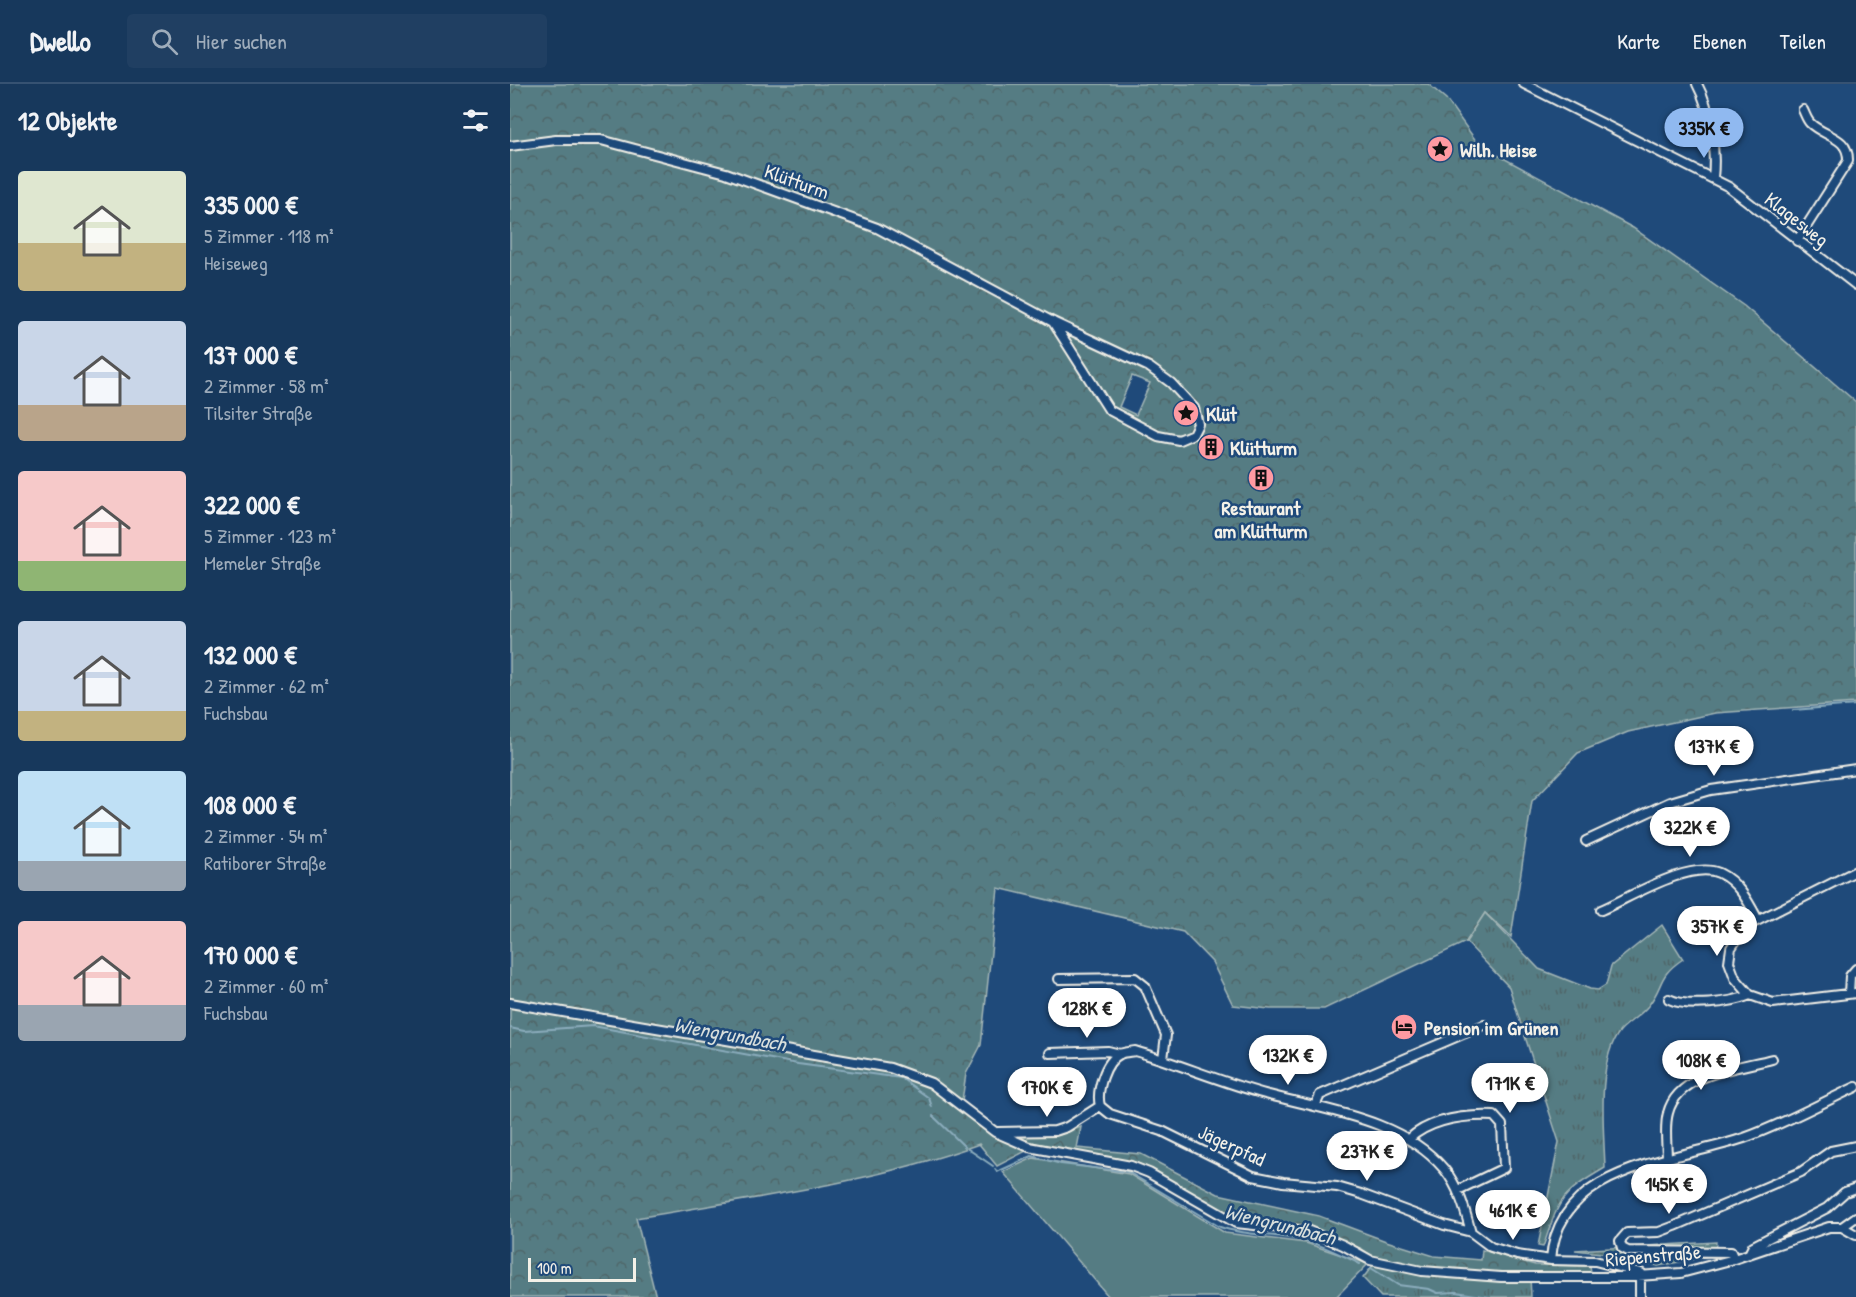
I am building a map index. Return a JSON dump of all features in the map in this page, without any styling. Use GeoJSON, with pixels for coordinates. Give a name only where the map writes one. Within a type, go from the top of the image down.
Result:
{"type":"FeatureCollection","features":[{"type":"Feature","properties":{"kind":"street","name":"Klagesweg"},"geometry":{"type":"LineString","coordinates":[[1524,84],[1729,187],[1856,285]]}},
{"type":"Feature","properties":{"kind":"street"},"geometry":{"type":"LineString","coordinates":[[1697,84],[1706,102],[1714,165],[1713,178]]}},
{"type":"Feature","properties":{"kind":"street"},"geometry":{"type":"LineString","coordinates":[[1797,241],[1848,161],[1848,152],[1843,143],[1810,123],[1803,110]]}},
{"type":"Feature","properties":{"kind":"street","name":"Klütturm"},"geometry":{"type":"LineString","coordinates":[[510,146],[564,139],[601,140],[726,173],[877,228],[1053,322],[1149,367],[1171,383],[1194,408],[1198,416],[1193,434],[1179,441],[1158,436],[1109,410],[1053,322]]}},
{"type":"Feature","properties":{"kind":"street"},"geometry":{"type":"LineString","coordinates":[[1586,841],[1670,802],[1711,790],[1856,769]]}},
{"type":"Feature","properties":{"kind":"street"},"geometry":{"type":"LineString","coordinates":[[1601,910],[1688,871],[1718,873],[1743,892],[1757,918]]}},
{"type":"Feature","properties":{"kind":"street"},"geometry":{"type":"LineString","coordinates":[[1856,872],[1757,918],[1745,927],[1736,939],[1729,962],[1735,978],[1750,995],[1773,1003],[1853,993],[1850,976],[1856,969]]}},
{"type":"Feature","properties":{"kind":"street"},"geometry":{"type":"LineString","coordinates":[[1059,978],[1135,978],[1145,986],[1166,1035],[1163,1059]]}},
{"type":"Feature","properties":{"kind":"street"},"geometry":{"type":"LineString","coordinates":[[1669,999],[1679,1004],[1738,1000],[1750,995]]}},
{"type":"Feature","properties":{"kind":"street","name":"Riepenstraße"},"geometry":{"type":"LineString","coordinates":[[510,1003],[890,1068],[931,1083],[995,1132],[1029,1147],[1131,1166],[1149,1173],[1236,1224],[1309,1231],[1343,1245],[1370,1260],[1422,1271],[1461,1276],[1600,1277],[1681,1273],[1734,1259],[1828,1227],[1842,1227],[1856,1217]]}},
{"type":"Feature","properties":{"kind":"street"},"geometry":{"type":"LineString","coordinates":[[1315,1106],[1320,1095],[1484,1025]]}},
{"type":"Feature","properties":{"kind":"street"},"geometry":{"type":"LineString","coordinates":[[1050,1053],[1108,1051],[1120,1054],[1135,1051],[1225,1082],[1315,1106],[1408,1139],[1444,1169],[1458,1190],[1471,1232]]}},
{"type":"Feature","properties":{"kind":"street"},"geometry":{"type":"LineString","coordinates":[[995,1132],[1055,1131],[1067,1127],[1100,1106],[1098,1098],[1102,1079],[1113,1060],[1120,1054]]}},
{"type":"Feature","properties":{"kind":"street"},"geometry":{"type":"LineString","coordinates":[[1667,1159],[1667,1116],[1671,1100],[1680,1089],[1692,1081],[1772,1059]]}},
{"type":"Feature","properties":{"kind":"street"},"geometry":{"type":"LineString","coordinates":[[1551,1260],[1557,1227],[1574,1201],[1587,1190],[1667,1159],[1747,1137],[1856,1087]]}},
{"type":"Feature","properties":{"kind":"street","name":"Jägerpfad"},"geometry":{"type":"LineString","coordinates":[[1100,1106],[1110,1113],[1162,1131],[1253,1176],[1283,1182],[1337,1187],[1471,1232],[1491,1247],[1516,1255],[1551,1260],[1595,1260],[1652,1275]]}},
{"type":"Feature","properties":{"kind":"street"},"geometry":{"type":"LineString","coordinates":[[1408,1139],[1418,1130],[1445,1121],[1470,1115],[1494,1116],[1502,1125],[1504,1168],[1458,1190]]}},
{"type":"Feature","properties":{"kind":"street"},"geometry":{"type":"LineString","coordinates":[[1734,1259],[1731,1251],[1628,1251],[1622,1248],[1620,1241],[1627,1233],[1659,1232],[1675,1226],[1801,1172],[1831,1151],[1856,1146]]}},
{"type":"Feature","properties":{"kind":"street","name":"Riepenstraße"},"geometry":{"type":"LineString","coordinates":[[1749,1254],[1753,1246],[1827,1208],[1845,1192],[1856,1188]]}},
{"type":"Feature","properties":{"kind":"street"},"geometry":{"type":"LineString","coordinates":[[1842,1227],[1856,1235]]}},
{"type":"Feature","properties":{"kind":"street"},"geometry":{"type":"LineString","coordinates":[[1595,1260],[1603,1267],[1604,1273],[1600,1277]]}},
{"type":"Feature","properties":{"kind":"street"},"geometry":{"type":"LineString","coordinates":[[1640,1276],[1640,1297]]}},
{"type":"Feature","properties":{"kind":"green space","name":"Klüt"},"geometry":{"type":"Polygon","coordinates":[[[510,84],[1428,84],[1446,99],[1479,145],[1633,228],[1744,306],[1856,402],[1856,703],[1715,713],[1628,732],[1578,753],[1532,801],[1511,937],[1485,913],[1466,942],[1324,1009],[1270,1009],[1233,1005],[1212,962],[1183,932],[998,888],[981,1045],[966,1074],[961,1107],[995,1132],[1029,1147],[1026,1151],[997,1166],[979,1144],[895,1170],[852,1180],[636,1218],[656,1297],[510,1297],[510,84]],[[1132,376],[1119,407],[1136,415],[1150,383],[1132,376]]]}},
{"type":"Feature","properties":{"kind":"green space"},"geometry":{"type":"Polygon","coordinates":[[[1485,913],[1539,969],[1590,989],[1598,990],[1606,985],[1611,966],[1662,925],[1683,959],[1674,965],[1665,976],[1648,1006],[1620,1031],[1612,1044],[1604,1078],[1605,1168],[1578,1185],[1563,1199],[1553,1218],[1543,1247],[1538,1246],[1559,1142],[1509,987],[1466,942],[1485,913]]]}},
{"type":"Feature","properties":{"kind":"green space"},"geometry":{"type":"Polygon","coordinates":[[[1081,1127],[1077,1148],[1141,1154],[1218,1194],[1319,1216],[1434,1256],[1481,1260],[1482,1250],[1535,1265],[1590,1266],[1591,1272],[1467,1273],[1423,1269],[1373,1257],[1362,1249],[1308,1228],[1241,1222],[1226,1217],[1151,1169],[1135,1162],[1057,1150],[1011,1135],[1059,1135],[1081,1127]]]}},
{"type":"Feature","properties":{"kind":"green space"},"geometry":{"type":"Polygon","coordinates":[[[1033,1158],[1129,1174],[1225,1233],[1306,1243],[1368,1264],[1336,1297],[1109,1297],[1003,1172],[1033,1158]]]}},
{"type":"Feature","properties":{"kind":"green space"},"geometry":{"type":"Polygon","coordinates":[[[1716,1242],[1715,1255],[1658,1266],[1618,1255],[1575,1250],[1716,1242]]]}},
{"type":"Feature","properties":{"kind":"green space"},"geometry":{"type":"Polygon","coordinates":[[[1374,1264],[1530,1277],[1531,1297],[1381,1297],[1363,1278],[1374,1264]]]}},
{"type":"Feature","properties":{"kind":"waterway"},"geometry":{"type":"LineString","coordinates":[[1793,710],[1856,705]]}},
{"type":"Feature","properties":{"kind":"waterway","name":"Wiengrundbach"},"geometry":{"type":"LineString","coordinates":[[510,1028],[524,1031],[593,1026],[798,1064],[901,1078],[929,1098],[932,1107]]}},
{"type":"Feature","properties":{"kind":"waterway","name":"Wiengrundbach"},"geometry":{"type":"LineString","coordinates":[[933,1116],[965,1147]]}},
{"type":"Feature","properties":{"kind":"waterway","name":"Wiengrundbach"},"geometry":{"type":"LineString","coordinates":[[968,1149],[993,1166]]}},
{"type":"Feature","properties":{"kind":"waterway","name":"Wiengrundbach"},"geometry":{"type":"LineString","coordinates":[[995,1169],[997,1172],[1032,1156],[1061,1164],[1128,1172],[1220,1227],[1237,1232],[1308,1242],[1360,1264]]}},
{"type":"Feature","properties":{"kind":"waterway","name":"Wiengrundbach"},"geometry":{"type":"LineString","coordinates":[[1371,1268],[1398,1285],[1429,1289],[1438,1293],[1456,1292],[1489,1297]]}},
{"type":"Feature","properties":{"kind":"place","name":"Wilh. Heise"},"geometry":{"type":"Point","coordinates":[1440,149]}},
{"type":"Feature","properties":{"kind":"place","name":"Klüt"},"geometry":{"type":"Point","coordinates":[1186,413]}},
{"type":"Feature","properties":{"kind":"place","name":"Klütturm"},"geometry":{"type":"Point","coordinates":[1211,447]}},
{"type":"Feature","properties":{"kind":"place","name":"Restaurant am Klütturm"},"geometry":{"type":"Point","coordinates":[1261,478]}},
{"type":"Feature","properties":{"kind":"place","name":"Pension im Grünen"},"geometry":{"type":"Point","coordinates":[1404,1027]}}]}
